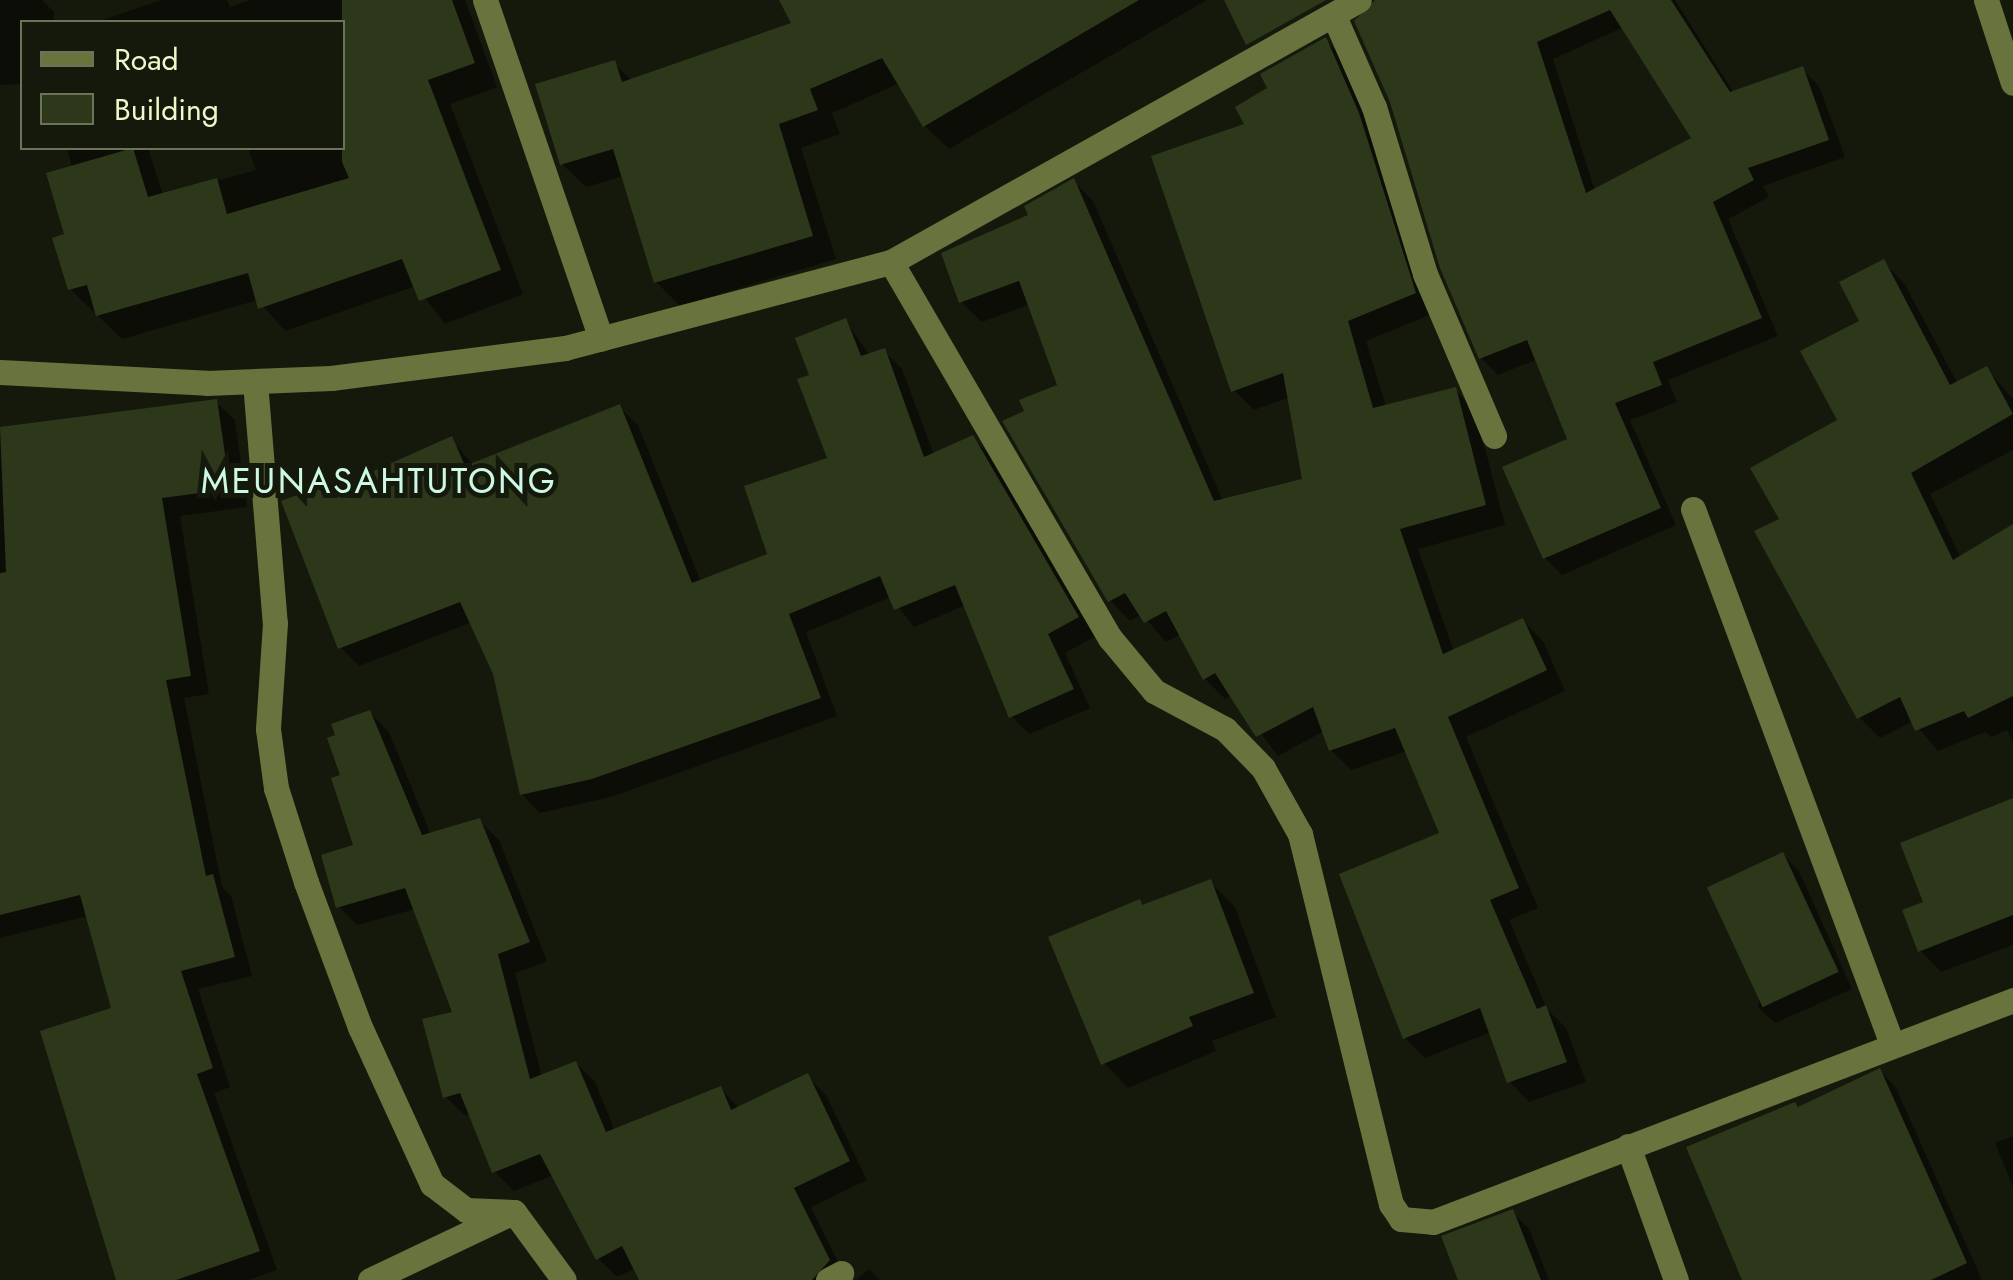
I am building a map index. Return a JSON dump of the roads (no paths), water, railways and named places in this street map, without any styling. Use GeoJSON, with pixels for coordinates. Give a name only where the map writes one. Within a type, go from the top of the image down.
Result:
{"type":"FeatureCollection","features":[{"type":"Feature","properties":{"kind":"street"},"geometry":{"type":"LineString","coordinates":[[485,0],[601,339]]}},
{"type":"Feature","properties":{"kind":"street"},"geometry":{"type":"LineString","coordinates":[[0,372],[255,382],[331,378],[601,339],[891,262],[1359,0]]}},
{"type":"Feature","properties":{"kind":"street"},"geometry":{"type":"LineString","coordinates":[[1986,0],[2013,83]]}},
{"type":"Feature","properties":{"kind":"street"},"geometry":{"type":"LineString","coordinates":[[1334,16],[1374,107],[1425,274],[1494,436]]}},
{"type":"Feature","properties":{"kind":"street"},"geometry":{"type":"LineString","coordinates":[[891,262],[1110,638],[1154,691],[1225,729],[1264,768],[1300,834],[1394,1212],[1409,1223],[1434,1222],[2013,1000]]}},
{"type":"Feature","properties":{"kind":"street"},"geometry":{"type":"LineString","coordinates":[[255,382],[275,623],[268,730],[276,788],[360,1027],[432,1184],[466,1210],[514,1212]]}},
{"type":"Feature","properties":{"kind":"street"},"geometry":{"type":"LineString","coordinates":[[1693,509],[1892,1044]]}},
{"type":"Feature","properties":{"kind":"street"},"geometry":{"type":"LineString","coordinates":[[1628,1146],[1676,1280]]}},
{"type":"Feature","properties":{"kind":"street"},"geometry":{"type":"LineString","coordinates":[[370,1280],[514,1212]]}},
{"type":"Feature","properties":{"kind":"street"},"geometry":{"type":"LineString","coordinates":[[514,1212],[564,1280]]}},
{"type":"Feature","properties":{"kind":"district","name":"MEUNASAHTUTONG"},"geometry":{"type":"Point","coordinates":[379,481]}}]}
